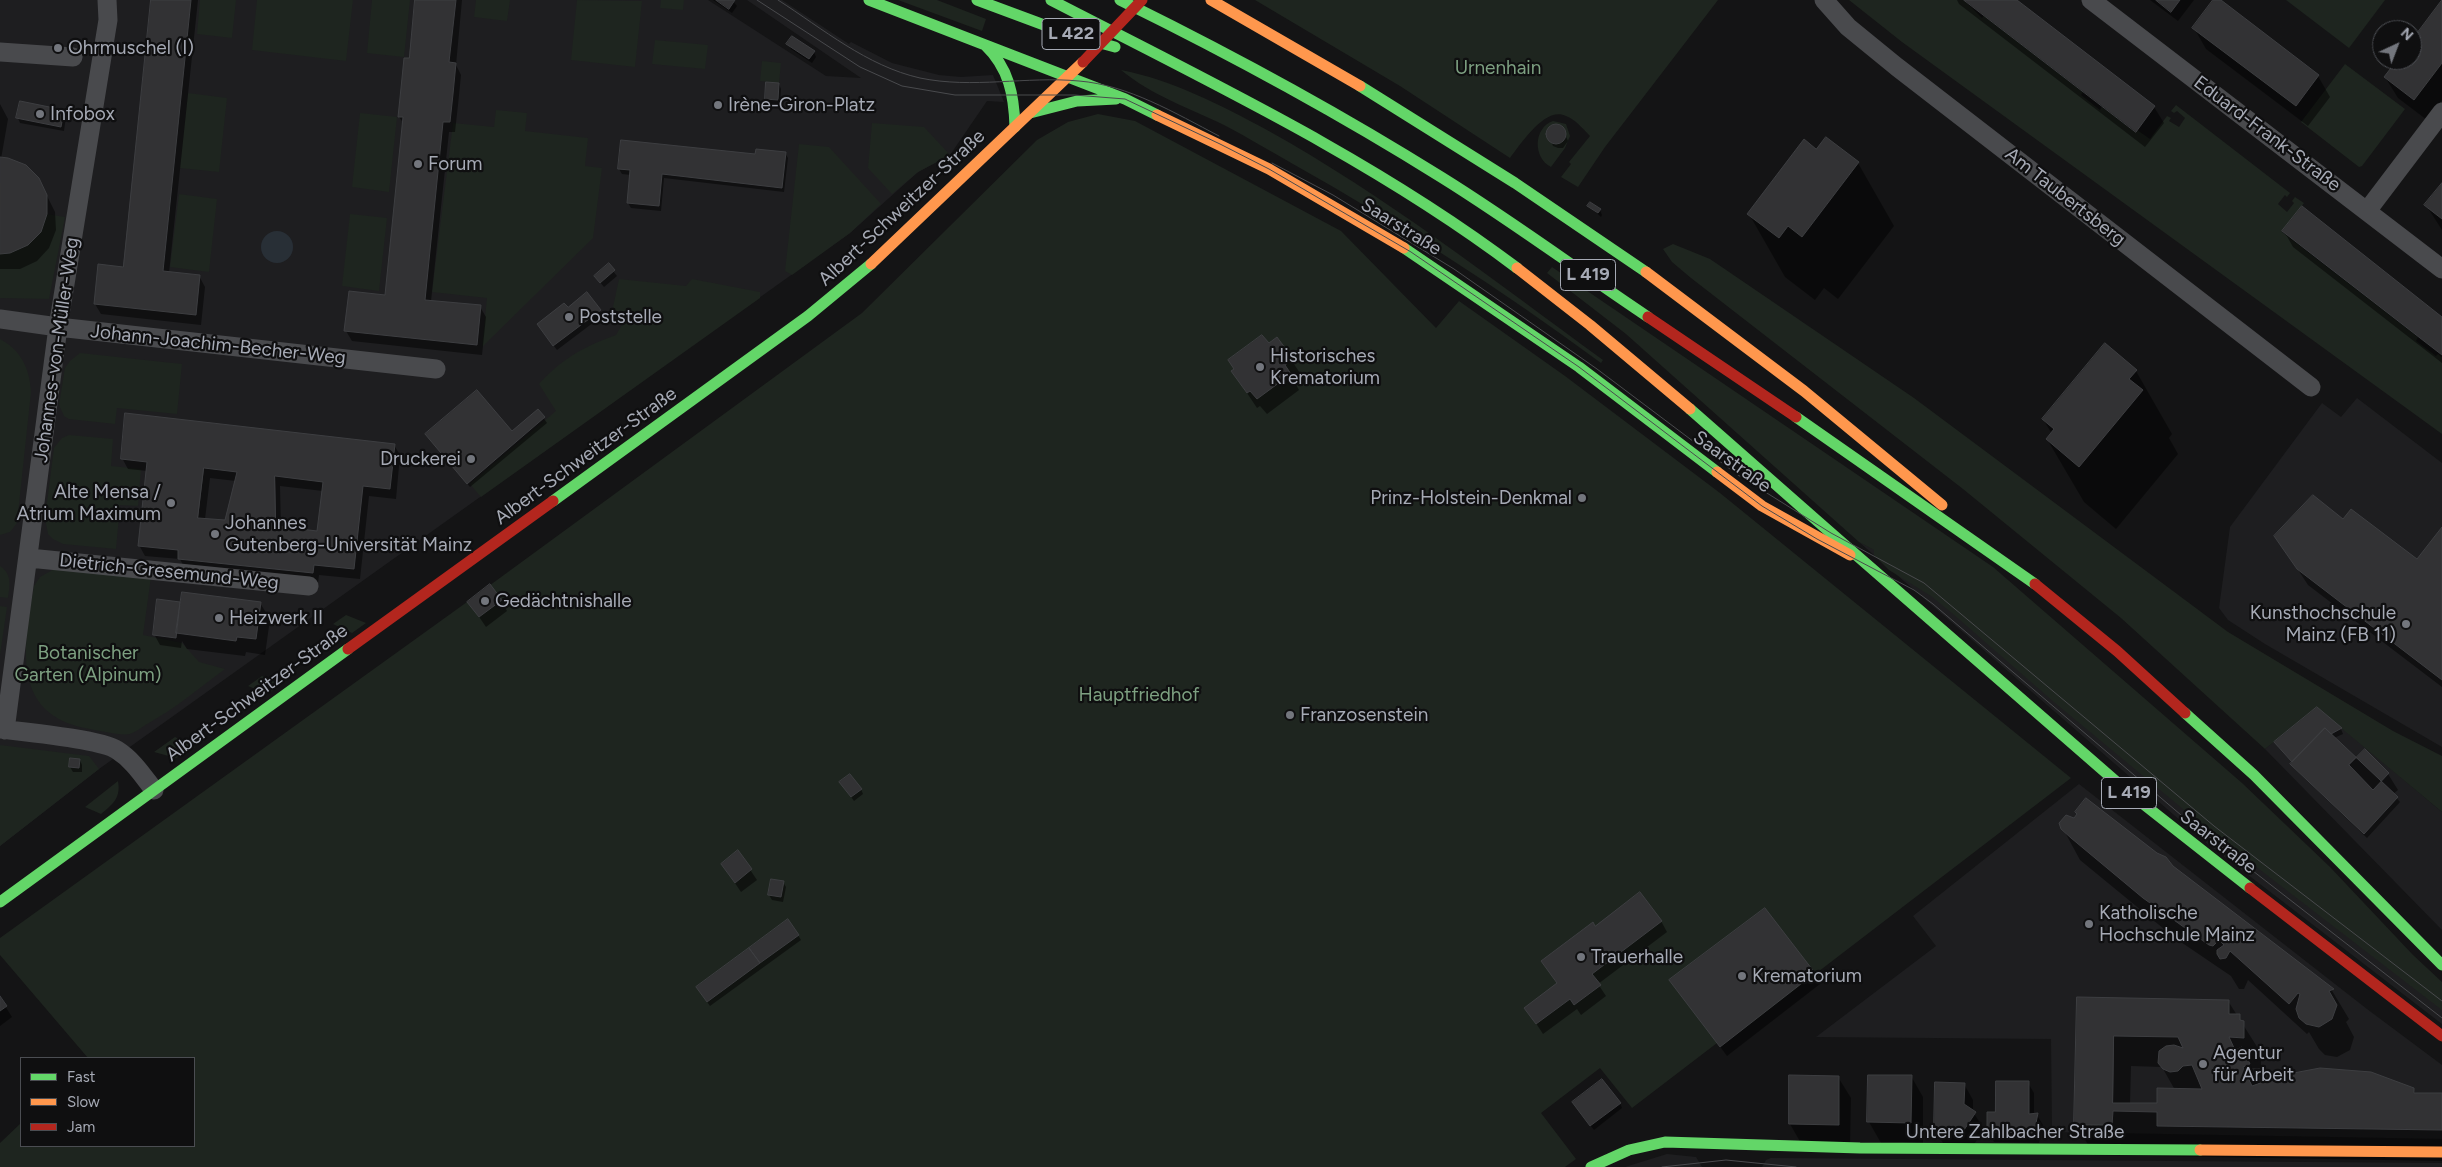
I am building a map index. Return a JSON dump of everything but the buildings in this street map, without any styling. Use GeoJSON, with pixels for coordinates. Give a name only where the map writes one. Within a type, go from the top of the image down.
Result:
{"type":"FeatureCollection","features":[{"type":"Feature","properties":{"kind":"main road","name":"Saarstraße"},"geometry":{"type":"LineString","coordinates":[[869,0],[1125,99],[1269,169],[1411,252],[1579,367],[1762,506],[1817,539],[1869,565]]}},
{"type":"Feature","properties":{"kind":"main road","name":"L 422"},"geometry":{"type":"LineString","coordinates":[[977,0],[1072,35],[1167,60]]}},
{"type":"Feature","properties":{"kind":"main road","name":"Saarstraße"},"geometry":{"type":"LineString","coordinates":[[1051,0],[1260,108],[1372,174],[1504,259],[1600,333],[2128,792],[2210,858],[2442,1036]]}},
{"type":"Feature","properties":{"kind":"main road","name":"L 419"},"geometry":{"type":"LineString","coordinates":[[1120,0],[1196,37],[1314,100],[1443,178],[1855,457],[2035,584],[2137,669],[2254,775],[2442,965]]}},
{"type":"Feature","properties":{"kind":"main road","name":"Albert-Schweitzer-Straße"},"geometry":{"type":"LineString","coordinates":[[0,902],[847,286],[1083,62],[1142,0]]}},
{"type":"Feature","properties":{"kind":"main road"},"geometry":{"type":"LineString","coordinates":[[1211,0],[1407,115],[1620,255],[1804,390],[2035,584]]}},
{"type":"Feature","properties":{"kind":"main road"},"geometry":{"type":"LineString","coordinates":[[1225,0],[1231,11]]}},
{"type":"Feature","properties":{"kind":"main road"},"geometry":{"type":"LineString","coordinates":[[986,45],[1007,70],[1014,96],[1015,127]]}},
{"type":"Feature","properties":{"kind":"main road"},"geometry":{"type":"LineString","coordinates":[[1029,113],[1077,101],[1125,99]]}},
{"type":"Feature","properties":{"kind":"main road","name":"Untere Zahlbacher Straße"},"geometry":{"type":"LineString","coordinates":[[1592,1167],[1628,1150],[1665,1142],[1860,1148],[2442,1152]]}},
{"type":"Feature","properties":{"kind":"street","name":"Johannes-von-Müller-Weg"},"geometry":{"type":"LineString","coordinates":[[2,730],[29,558],[58,328],[107,29],[107,0]]}},
{"type":"Feature","properties":{"kind":"street","name":"Am Taubertsberg"},"geometry":{"type":"LineString","coordinates":[[1824,0],[1848,27],[1896,67],[2311,387]]}},
{"type":"Feature","properties":{"kind":"street","name":"Eduard-Frank-Straße"},"geometry":{"type":"LineString","coordinates":[[2091,0],[2442,269]]}},
{"type":"Feature","properties":{"kind":"street"},"geometry":{"type":"LineString","coordinates":[[0,52],[73,57]]}},
{"type":"Feature","properties":{"kind":"street"},"geometry":{"type":"LineString","coordinates":[[2367,211],[2442,112]]}},
{"type":"Feature","properties":{"kind":"street","name":"Johann-Joachim-Becher-Weg"},"geometry":{"type":"LineString","coordinates":[[0,319],[58,328],[436,369]]}},
{"type":"Feature","properties":{"kind":"street","name":"Dietrich-Gresemund-Weg"},"geometry":{"type":"LineString","coordinates":[[29,558],[309,586]]}},
{"type":"Feature","properties":{"kind":"street"},"geometry":{"type":"LineString","coordinates":[[2,730],[91,742],[116,749],[132,761],[154,790]]}},
{"type":"Feature","properties":{"kind":"shaded area","name":"Johannes Gutenberg-Universität Mainz"},"geometry":{"type":"Polygon","coordinates":[[[0,0],[708,0],[826,76],[861,78],[747,0],[782,0],[849,44],[851,42],[892,63],[939,75],[961,77],[993,75],[1004,102],[987,101],[950,155],[918,172],[850,233],[99,769],[0,846],[0,0]]]}},
{"type":"Feature","properties":{"kind":"shaded area"},"geometry":{"type":"Polygon","coordinates":[[[277,231],[289,235],[293,247],[289,259],[277,263],[265,259],[261,247],[265,235],[277,231]]]}},
{"type":"Feature","properties":{"kind":"shaded area"},"geometry":{"type":"Polygon","coordinates":[[[2357,398],[2442,463],[2442,747],[2265,644],[2228,620],[2219,608],[2230,527],[2322,403],[2341,417],[2357,398]]]}},
{"type":"Feature","properties":{"kind":"shaded area"},"geometry":{"type":"Polygon","coordinates":[[[1859,542],[1907,566],[2442,996],[2442,1024],[2204,841],[1859,542]]]}},
{"type":"Feature","properties":{"kind":"shaded area"},"geometry":{"type":"Polygon","coordinates":[[[2317,707],[2442,812],[2442,930],[2265,749],[2317,707]]]}},
{"type":"Feature","properties":{"kind":"shaded area"},"geometry":{"type":"Polygon","coordinates":[[[2079,784],[2367,1009],[2442,1065],[2442,1139],[2052,1132],[2051,1039],[1816,1037],[1936,946],[1913,916],[2079,784]]]}},
{"type":"Feature","properties":{"kind":"shaded area"},"geometry":{"type":"Polygon","coordinates":[[[1667,1154],[1696,1157],[1702,1167],[1625,1167],[1667,1154]]]}},
{"type":"Feature","properties":{"kind":"shaded area"},"geometry":{"type":"Polygon","coordinates":[[[1771,1158],[2442,1163],[2442,1167],[1762,1167],[1766,1160],[1771,1158]]]}},
{"type":"Feature","properties":{"kind":"green space"},"geometry":{"type":"Polygon","coordinates":[[[200,0],[236,0],[232,38],[197,34],[200,0]]]}},
{"type":"Feature","properties":{"kind":"green space"},"geometry":{"type":"Polygon","coordinates":[[[257,0],[353,0],[346,61],[252,50],[257,0]]]}},
{"type":"Feature","properties":{"kind":"green space"},"geometry":{"type":"Polygon","coordinates":[[[372,0],[410,0],[404,57],[367,53],[372,0]]]}},
{"type":"Feature","properties":{"kind":"green space"},"geometry":{"type":"Polygon","coordinates":[[[476,0],[510,0],[507,21],[474,17],[476,0]]]}},
{"type":"Feature","properties":{"kind":"green space"},"geometry":{"type":"Polygon","coordinates":[[[577,0],[642,1],[635,67],[571,60],[577,0]]]}},
{"type":"Feature","properties":{"kind":"green space"},"geometry":{"type":"Polygon","coordinates":[[[661,0],[684,0],[683,10],[660,8],[661,0]]]}},
{"type":"Feature","properties":{"kind":"green space"},"geometry":{"type":"Polygon","coordinates":[[[898,0],[937,0],[986,19],[982,31],[898,0]]]}},
{"type":"Feature","properties":{"kind":"green space","name":"Urnenhain"},"geometry":{"type":"Polygon","coordinates":[[[1255,0],[1718,0],[1605,147],[1578,187],[1561,177],[1571,164],[1569,162],[1590,136],[1579,124],[1569,117],[1558,114],[1542,121],[1527,136],[1510,158],[1400,86],[1255,0]]]}},
{"type":"Feature","properties":{"kind":"green space"},"geometry":{"type":"Polygon","coordinates":[[[1849,0],[1964,0],[1982,18],[1984,15],[2083,92],[2081,95],[2100,110],[2102,106],[2135,132],[2137,130],[2150,139],[2167,116],[2171,118],[2169,121],[2179,127],[2185,118],[2177,111],[2174,113],[2171,111],[2176,105],[2290,193],[2287,197],[2285,195],[2278,204],[2287,212],[2294,203],[2292,201],[2295,197],[2304,203],[2282,232],[2418,337],[2416,341],[2436,356],[2438,354],[2442,357],[2442,434],[1902,42],[1849,0]]]}},
{"type":"Feature","properties":{"kind":"green space"},"geometry":{"type":"Polygon","coordinates":[[[2286,0],[2385,0],[2349,48],[2286,0]]]}},
{"type":"Feature","properties":{"kind":"green space"},"geometry":{"type":"Polygon","coordinates":[[[655,40],[708,45],[705,69],[652,64],[655,40]]]}},
{"type":"Feature","properties":{"kind":"green space"},"geometry":{"type":"Polygon","coordinates":[[[762,61],[781,63],[779,83],[760,81],[762,61]]]}},
{"type":"Feature","properties":{"kind":"green space"},"geometry":{"type":"Polygon","coordinates":[[[2345,64],[2405,109],[2362,166],[2359,167],[2301,122],[2345,64]]]}},
{"type":"Feature","properties":{"kind":"green space"},"geometry":{"type":"Polygon","coordinates":[[[1121,70],[1159,80],[1196,94],[1267,130],[1311,156],[1397,211],[1480,269],[1603,360],[1601,363],[1488,284],[1372,210],[1224,125],[1145,87],[1121,70]]]}},
{"type":"Feature","properties":{"kind":"green space"},"geometry":{"type":"Polygon","coordinates":[[[188,93],[227,98],[219,172],[180,168],[188,93]]]}},
{"type":"Feature","properties":{"kind":"green space"},"geometry":{"type":"Polygon","coordinates":[[[496,110],[527,113],[525,131],[588,138],[585,166],[602,168],[593,238],[482,347],[487,298],[432,292],[453,123],[494,127],[496,110]]]}},
{"type":"Feature","properties":{"kind":"green space"},"geometry":{"type":"Polygon","coordinates":[[[360,113],[397,117],[389,192],[352,187],[360,113]]]}},
{"type":"Feature","properties":{"kind":"green space","name":"Hauptfriedhof"},"geometry":{"type":"Polygon","coordinates":[[[1098,114],[1135,121],[1341,231],[1436,328],[1459,301],[1565,376],[1720,493],[2071,778],[1720,1047],[1717,1043],[1632,1108],[1600,1068],[1541,1113],[1576,1159],[1565,1167],[0,1167],[0,1143],[20,1124],[20,1147],[195,1147],[195,1057],[87,1057],[0,955],[0,938],[467,602],[862,313],[1037,140],[1068,122],[1098,114]]]}},
{"type":"Feature","properties":{"kind":"green space"},"geometry":{"type":"Polygon","coordinates":[[[1553,121],[1566,124],[1570,136],[1565,148],[1551,167],[1541,157],[1538,143],[1542,130],[1553,121]]]}},
{"type":"Feature","properties":{"kind":"green space"},"geometry":{"type":"Polygon","coordinates":[[[872,123],[924,127],[950,155],[918,172],[892,194],[868,168],[872,123]]]}},
{"type":"Feature","properties":{"kind":"green space"},"geometry":{"type":"Polygon","coordinates":[[[799,144],[829,147],[881,204],[850,233],[792,275],[785,271],[799,144]]]}},
{"type":"Feature","properties":{"kind":"green space"},"geometry":{"type":"Polygon","coordinates":[[[179,194],[217,199],[209,272],[170,267],[179,194]]]}},
{"type":"Feature","properties":{"kind":"green space"},"geometry":{"type":"Polygon","coordinates":[[[47,214],[65,217],[49,299],[0,298],[0,254],[17,250],[30,242],[40,229],[47,214]]]}},
{"type":"Feature","properties":{"kind":"green space"},"geometry":{"type":"Polygon","coordinates":[[[350,214],[387,218],[379,291],[342,286],[350,214]]]}},
{"type":"Feature","properties":{"kind":"green space"},"geometry":{"type":"Polygon","coordinates":[[[1673,244],[1710,259],[1914,398],[2228,632],[2393,731],[2442,756],[2442,812],[2317,708],[2265,749],[2121,618],[1963,489],[1672,262],[1663,249],[1673,244]]]}},
{"type":"Feature","properties":{"kind":"green space"},"geometry":{"type":"Polygon","coordinates":[[[1552,267],[1993,567],[2242,783],[2330,867],[2413,955],[2442,982],[2442,1010],[2206,828],[2054,702],[1931,596],[1889,570],[1874,555],[1874,550],[1859,542],[1626,334],[1547,273],[1552,267]]]}},
{"type":"Feature","properties":{"kind":"green space"},"geometry":{"type":"Polygon","coordinates":[[[619,279],[686,286],[692,279],[760,292],[760,298],[481,497],[470,484],[556,411],[539,384],[574,354],[616,335],[624,321],[613,307],[619,279]]]}},
{"type":"Feature","properties":{"kind":"green space"},"geometry":{"type":"Polygon","coordinates":[[[0,339],[14,349],[23,361],[29,376],[31,392],[17,523],[10,532],[0,535],[0,339]]]}},
{"type":"Feature","properties":{"kind":"green space"},"geometry":{"type":"Polygon","coordinates":[[[80,353],[182,364],[177,414],[117,408],[115,424],[69,419],[64,416],[59,405],[65,368],[80,353]]]}},
{"type":"Feature","properties":{"kind":"green space"},"geometry":{"type":"Polygon","coordinates":[[[69,435],[113,439],[111,466],[141,469],[138,506],[120,505],[116,549],[63,544],[48,534],[45,518],[54,448],[62,438],[69,435]]]}},
{"type":"Feature","properties":{"kind":"green space"},"geometry":{"type":"Polygon","coordinates":[[[0,566],[7,573],[10,584],[8,598],[0,597],[0,566]]]}},
{"type":"Feature","properties":{"kind":"green space","name":"Botanischer Garten (Alpinum)"},"geometry":{"type":"Polygon","coordinates":[[[56,568],[151,577],[143,635],[182,643],[199,662],[225,669],[167,712],[130,734],[114,734],[85,728],[61,720],[44,708],[33,692],[28,673],[26,652],[27,631],[34,586],[40,577],[56,568]]]}},
{"type":"Feature","properties":{"kind":"green space"},"geometry":{"type":"Polygon","coordinates":[[[0,606],[7,607],[0,655],[0,606]]]}},
{"type":"Feature","properties":{"kind":"green space"},"geometry":{"type":"Polygon","coordinates":[[[346,615],[366,623],[352,633],[333,624],[346,615]]]}},
{"type":"Feature","properties":{"kind":"green space"},"geometry":{"type":"Polygon","coordinates":[[[262,676],[281,685],[268,694],[248,686],[262,676]]]}},
{"type":"Feature","properties":{"kind":"green space"},"geometry":{"type":"Polygon","coordinates":[[[175,737],[195,747],[176,758],[154,752],[175,737]]]}},
{"type":"Feature","properties":{"kind":"green space"},"geometry":{"type":"Polygon","coordinates":[[[0,745],[89,756],[99,769],[0,846],[0,745]]]}},
{"type":"Feature","properties":{"kind":"green space"},"geometry":{"type":"Polygon","coordinates":[[[118,781],[119,787],[115,800],[101,814],[85,807],[118,781]]]}},
{"type":"Feature","properties":{"kind":"tram line"},"geometry":{"type":"LineString","coordinates":[[757,0],[860,67],[902,86],[955,95],[1074,95],[1125,99],[1269,169],[1411,252],[1579,367],[1762,506],[1817,539],[1914,590],[1933,604],[2181,815],[2442,1018]]}},
{"type":"Feature","properties":{"kind":"tram line"},"geometry":{"type":"LineString","coordinates":[[778,0],[864,56],[882,65],[920,78],[960,82],[1059,80],[1097,84],[1115,88],[1151,101],[1219,136]]}},
{"type":"Feature","properties":{"kind":"tram line"},"geometry":{"type":"LineString","coordinates":[[1272,163],[1333,195],[1454,269],[1597,369],[1738,475],[1831,533],[1924,583],[2214,826],[2442,1001]]}},
{"type":"Feature","properties":{"kind":"tram line"},"geometry":{"type":"LineString","coordinates":[[1662,1167],[1726,1160],[1796,1167]]}},
{"type":"Feature","properties":{"kind":"traffic: fast"},"geometry":{"type":"LineString","coordinates":[[869,0],[1125,99],[1157,115]]}},
{"type":"Feature","properties":{"kind":"traffic: fast"},"geometry":{"type":"LineString","coordinates":[[977,0],[1071,35],[1115,47]]}},
{"type":"Feature","properties":{"kind":"traffic: fast"},"geometry":{"type":"LineString","coordinates":[[1051,0],[1231,92],[1349,157],[1406,192],[1517,268]]}},
{"type":"Feature","properties":{"kind":"traffic: fast"},"geometry":{"type":"LineString","coordinates":[[1120,0],[1283,84],[1402,153],[1494,211],[1648,317]]}},
{"type":"Feature","properties":{"kind":"traffic: fast"},"geometry":{"type":"LineString","coordinates":[[985,45],[1000,63],[1009,83],[1015,127]]}},
{"type":"Feature","properties":{"kind":"traffic: fast"},"geometry":{"type":"LineString","coordinates":[[1360,86],[1515,183],[1646,272]]}},
{"type":"Feature","properties":{"kind":"traffic: fast"},"geometry":{"type":"LineString","coordinates":[[1030,113],[1077,101],[1116,99]]}},
{"type":"Feature","properties":{"kind":"traffic: fast"},"geometry":{"type":"LineString","coordinates":[[1404,248],[1579,367],[1717,472]]}},
{"type":"Feature","properties":{"kind":"traffic: fast"},"geometry":{"type":"LineString","coordinates":[[553,501],[808,316],[871,264]]}},
{"type":"Feature","properties":{"kind":"traffic: fast"},"geometry":{"type":"LineString","coordinates":[[1690,409],[1831,533]]}},
{"type":"Feature","properties":{"kind":"traffic: fast"},"geometry":{"type":"LineString","coordinates":[[1796,417],[2035,584]]}},
{"type":"Feature","properties":{"kind":"traffic: fast"},"geometry":{"type":"LineString","coordinates":[[1831,533],[2128,792],[2250,888]]}},
{"type":"Feature","properties":{"kind":"traffic: fast"},"geometry":{"type":"LineString","coordinates":[[0,902],[348,649]]}},
{"type":"Feature","properties":{"kind":"traffic: fast"},"geometry":{"type":"LineString","coordinates":[[2185,713],[2254,775],[2442,965]]}},
{"type":"Feature","properties":{"kind":"traffic: fast"},"geometry":{"type":"LineString","coordinates":[[1591,1167],[1629,1150],[1665,1142],[1860,1148],[2200,1150]]}},
{"type":"Feature","properties":{"kind":"traffic: slow"},"geometry":{"type":"LineString","coordinates":[[1211,0],[1360,86]]}},
{"type":"Feature","properties":{"kind":"traffic: slow"},"geometry":{"type":"LineString","coordinates":[[871,264],[1083,62]]}},
{"type":"Feature","properties":{"kind":"traffic: slow"},"geometry":{"type":"LineString","coordinates":[[1157,115],[1269,169],[1404,248]]}},
{"type":"Feature","properties":{"kind":"traffic: slow"},"geometry":{"type":"LineString","coordinates":[[1517,268],[1590,325],[1690,409]]}},
{"type":"Feature","properties":{"kind":"traffic: slow"},"geometry":{"type":"LineString","coordinates":[[1646,272],[1804,391],[1942,505]]}},
{"type":"Feature","properties":{"kind":"traffic: slow"},"geometry":{"type":"LineString","coordinates":[[1717,472],[1762,506],[1850,555]]}},
{"type":"Feature","properties":{"kind":"traffic: slow"},"geometry":{"type":"LineString","coordinates":[[2200,1150],[2442,1152]]}},
{"type":"Feature","properties":{"kind":"traffic: jam"},"geometry":{"type":"LineString","coordinates":[[1083,62],[1142,0]]}},
{"type":"Feature","properties":{"kind":"traffic: jam"},"geometry":{"type":"LineString","coordinates":[[1648,317],[1796,417]]}},
{"type":"Feature","properties":{"kind":"traffic: jam"},"geometry":{"type":"LineString","coordinates":[[348,649],[553,501]]}},
{"type":"Feature","properties":{"kind":"traffic: jam"},"geometry":{"type":"LineString","coordinates":[[2035,584],[2117,651],[2185,713]]}},
{"type":"Feature","properties":{"kind":"traffic: jam"},"geometry":{"type":"LineString","coordinates":[[2250,888],[2442,1036]]}},
{"type":"Feature","properties":{"kind":"place","name":"Ohrmuschel (I)"},"geometry":{"type":"Point","coordinates":[58,48]}},
{"type":"Feature","properties":{"kind":"place","name":"Irène-Giron-Platz"},"geometry":{"type":"Point","coordinates":[718,105]}},
{"type":"Feature","properties":{"kind":"place","name":"Infobox"},"geometry":{"type":"Point","coordinates":[40,114]}},
{"type":"Feature","properties":{"kind":"place","name":"Forum"},"geometry":{"type":"Point","coordinates":[418,164]}},
{"type":"Feature","properties":{"kind":"place","name":"Poststelle"},"geometry":{"type":"Point","coordinates":[569,317]}},
{"type":"Feature","properties":{"kind":"place","name":"Historisches Krematorium"},"geometry":{"type":"Point","coordinates":[1260,367]}},
{"type":"Feature","properties":{"kind":"place","name":"Druckerei"},"geometry":{"type":"Point","coordinates":[471,459]}},
{"type":"Feature","properties":{"kind":"place","name":"Prinz-Holstein-Denkmal"},"geometry":{"type":"Point","coordinates":[1582,498]}},
{"type":"Feature","properties":{"kind":"place","name":"Alte Mensa / Atrium Maximum"},"geometry":{"type":"Point","coordinates":[171,503]}},
{"type":"Feature","properties":{"kind":"place","name":"Johannes Gutenberg-Universität Mainz"},"geometry":{"type":"Point","coordinates":[215,534]}},
{"type":"Feature","properties":{"kind":"place","name":"Gedächtnishalle"},"geometry":{"type":"Point","coordinates":[485,601]}},
{"type":"Feature","properties":{"kind":"place","name":"Heizwerk II"},"geometry":{"type":"Point","coordinates":[219,618]}},
{"type":"Feature","properties":{"kind":"place","name":"Kunsthochschule Mainz (FB 11)"},"geometry":{"type":"Point","coordinates":[2406,624]}},
{"type":"Feature","properties":{"kind":"place","name":"Franzosenstein"},"geometry":{"type":"Point","coordinates":[1290,715]}},
{"type":"Feature","properties":{"kind":"place","name":"Katholische Hochschule Mainz"},"geometry":{"type":"Point","coordinates":[2089,924]}},
{"type":"Feature","properties":{"kind":"place","name":"Trauerhalle"},"geometry":{"type":"Point","coordinates":[1581,957]}},
{"type":"Feature","properties":{"kind":"place","name":"Krematorium"},"geometry":{"type":"Point","coordinates":[1742,976]}},
{"type":"Feature","properties":{"kind":"place","name":"Agentur für Arbeit"},"geometry":{"type":"Point","coordinates":[2203,1064]}}]}
